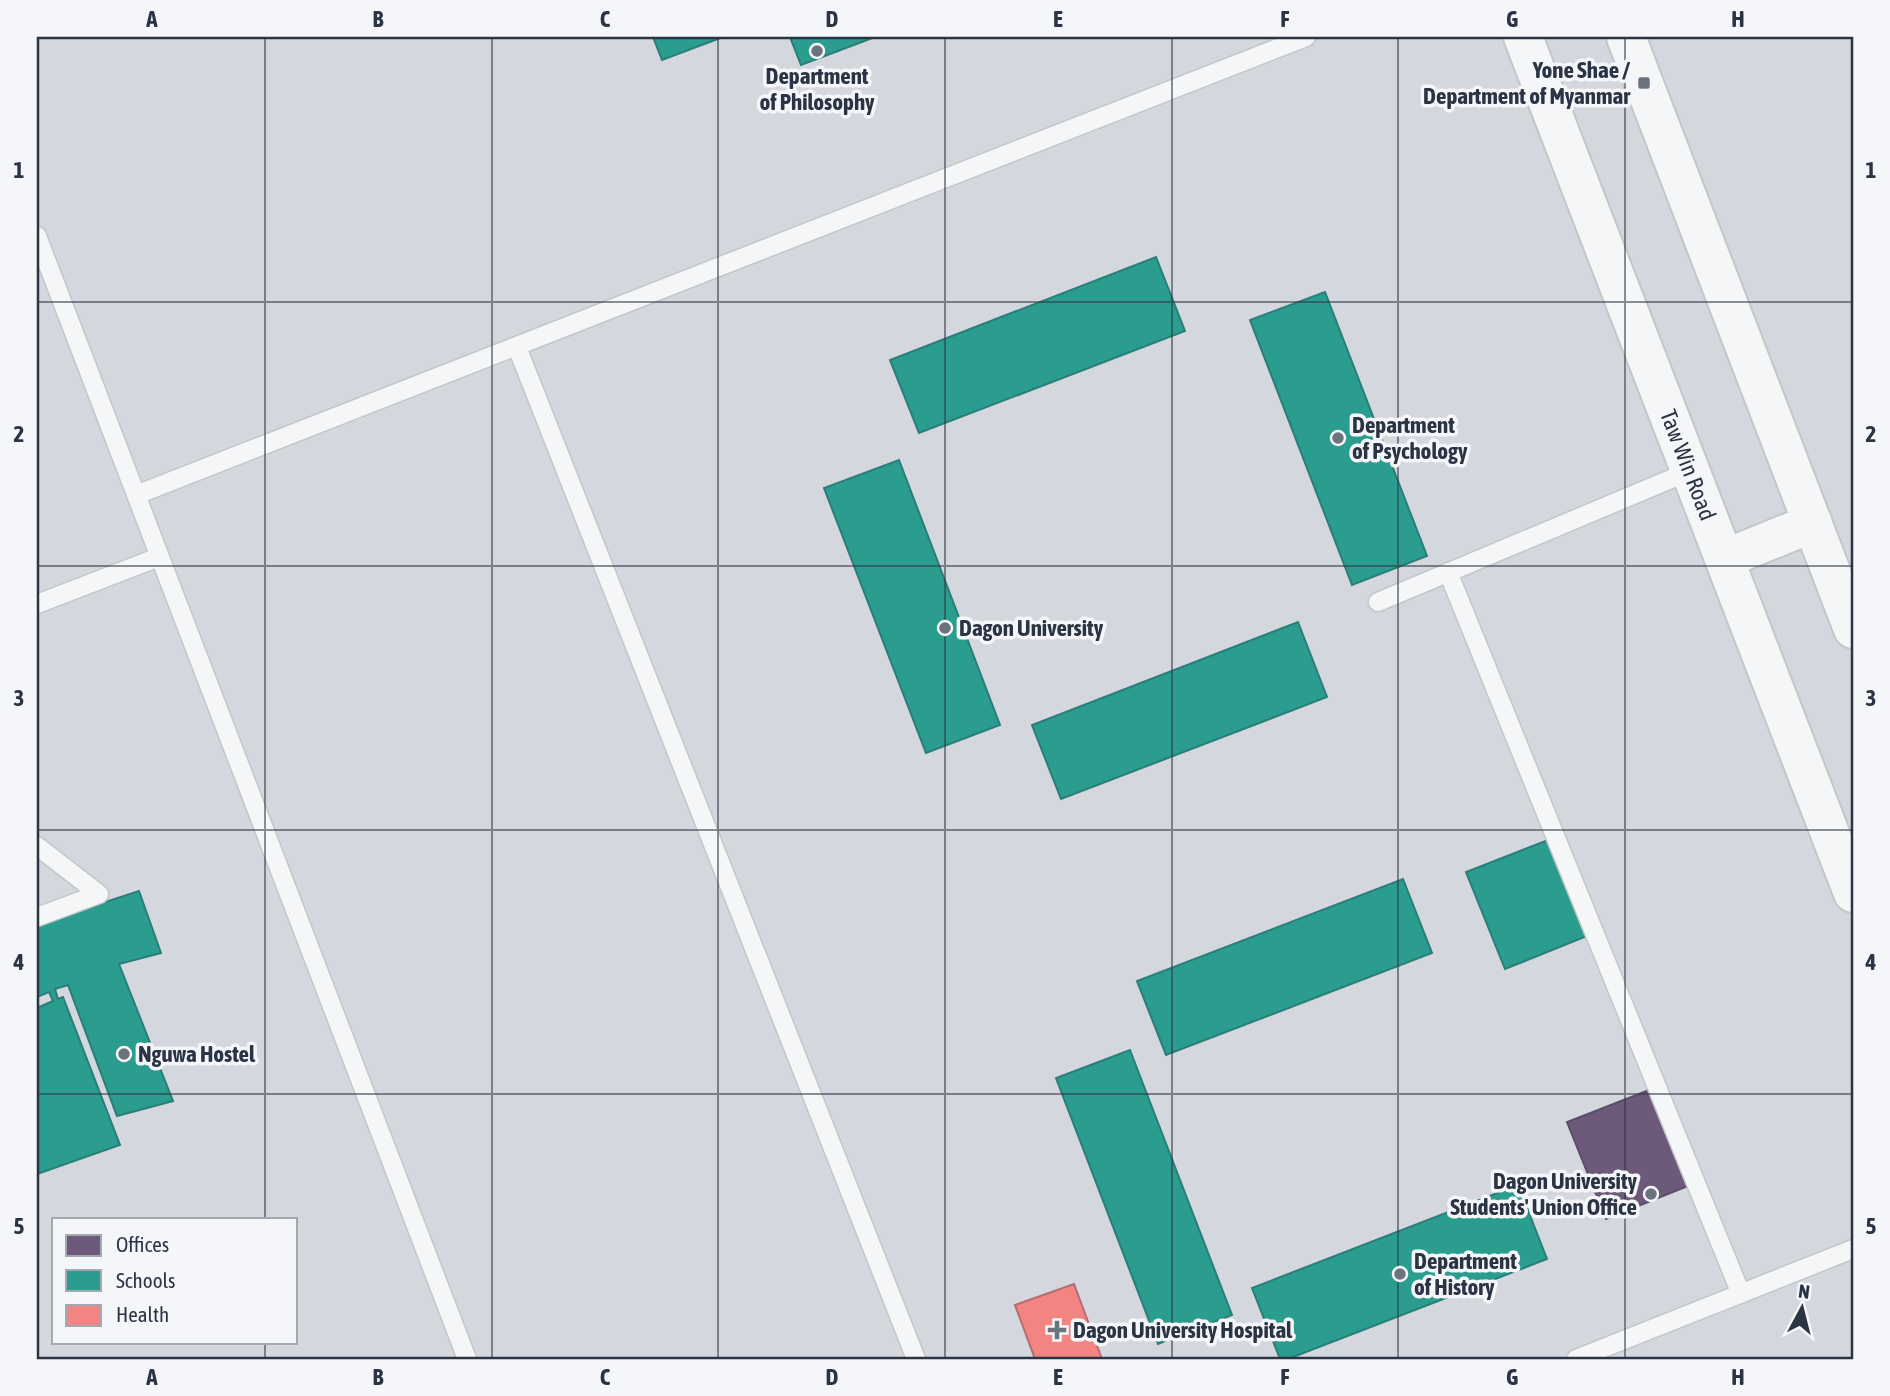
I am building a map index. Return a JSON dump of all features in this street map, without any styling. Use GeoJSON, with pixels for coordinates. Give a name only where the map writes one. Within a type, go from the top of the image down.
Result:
{"type":"FeatureCollection","features":[{"type":"Feature","properties":{"kind":"street","name":"Taw Win Road"},"geometry":{"type":"LineString","coordinates":[[1523,37],[1853,893]]}},
{"type":"Feature","properties":{"kind":"street"},"geometry":{"type":"LineString","coordinates":[[1626,37],[1853,629]]}},
{"type":"Feature","properties":{"kind":"street"},"geometry":{"type":"LineString","coordinates":[[1724,559],[1813,523]]}},
{"type":"Feature","properties":{"kind":"lane"},"geometry":{"type":"LineString","coordinates":[[136,495],[1306,37]]}},
{"type":"Feature","properties":{"kind":"lane"},"geometry":{"type":"LineString","coordinates":[[37,236],[467,1359]]}},
{"type":"Feature","properties":{"kind":"lane"},"geometry":{"type":"LineString","coordinates":[[517,347],[916,1359]]}},
{"type":"Feature","properties":{"kind":"lane"},"geometry":{"type":"LineString","coordinates":[[1378,602],[1690,471]]}},
{"type":"Feature","properties":{"kind":"lane"},"geometry":{"type":"LineString","coordinates":[[37,604],[159,557]]}},
{"type":"Feature","properties":{"kind":"lane"},"geometry":{"type":"LineString","coordinates":[[1448,572],[1741,1294]]}},
{"type":"Feature","properties":{"kind":"lane"},"geometry":{"type":"LineString","coordinates":[[37,846],[99,894],[37,918]]}},
{"type":"Feature","properties":{"kind":"lane"},"geometry":{"type":"LineString","coordinates":[[1576,1359],[1853,1249]]}},
{"type":"Feature","properties":{"kind":"shaded area","name":"Dagon University"},"geometry":{"type":"Polygon","coordinates":[[[37,37],[1853,37],[1853,1359],[37,1359],[37,37]]]}},
{"type":"Feature","properties":{"kind":"building: Offices"},"geometry":{"type":"Polygon","coordinates":[[[1649,1090],[1688,1186],[1606,1219],[1567,1122],[1649,1090]]]}},
{"type":"Feature","properties":{"kind":"building: Schools"},"geometry":{"type":"Polygon","coordinates":[[[653,37],[723,37],[662,60],[653,37]]]}},
{"type":"Feature","properties":{"kind":"building: Schools","name":"Department of Philosophy"},"geometry":{"type":"Polygon","coordinates":[[[790,37],[875,37],[801,65],[790,37]]]}},
{"type":"Feature","properties":{"kind":"building: Schools"},"geometry":{"type":"Polygon","coordinates":[[[1156,257],[1185,331],[919,433],[890,360],[1156,257]]]}},
{"type":"Feature","properties":{"kind":"building: Schools","name":"Department of Psychology"},"geometry":{"type":"Polygon","coordinates":[[[1325,292],[1427,556],[1352,585],[1250,320],[1325,292]]]}},
{"type":"Feature","properties":{"kind":"building: Schools"},"geometry":{"type":"Polygon","coordinates":[[[899,460],[1000,725],[926,753],[824,488],[899,460]]]}},
{"type":"Feature","properties":{"kind":"building: Schools"},"geometry":{"type":"Polygon","coordinates":[[[1298,622],[1327,697],[1061,799],[1032,725],[1298,622]]]}},
{"type":"Feature","properties":{"kind":"building: Schools"},"geometry":{"type":"Polygon","coordinates":[[[1548,840],[1587,936],[1505,969],[1466,872],[1548,840]]]}},
{"type":"Feature","properties":{"kind":"building: Schools"},"geometry":{"type":"Polygon","coordinates":[[[1403,879],[1432,953],[1166,1055],[1137,981],[1403,879]]]}},
{"type":"Feature","properties":{"kind":"building: Schools","name":"Nguwa Hostel"},"geometry":{"type":"Polygon","coordinates":[[[139,891],[161,953],[119,964],[173,1101],[117,1116],[68,985],[55,989],[58,999],[63,997],[120,1145],[37,1174],[37,1008],[53,1001],[49,992],[37,997],[37,927],[44,924],[38,909],[78,911],[139,891]]]}},
{"type":"Feature","properties":{"kind":"building: Schools"},"geometry":{"type":"Polygon","coordinates":[[[1130,1050],[1232,1315],[1158,1344],[1056,1078],[1130,1050]]]}},
{"type":"Feature","properties":{"kind":"building: Schools","name":"Department of History"},"geometry":{"type":"Polygon","coordinates":[[[1518,1185],[1547,1259],[1288,1359],[1280,1359],[1252,1288],[1518,1185]]]}},
{"type":"Feature","properties":{"kind":"building: Health"},"geometry":{"type":"Polygon","coordinates":[[[1074,1284],[1102,1359],[1035,1359],[1015,1305],[1074,1284]]]}},
{"type":"Feature","properties":{"kind":"place","name":"Department of Philosophy"},"geometry":{"type":"Point","coordinates":[817,51]}},
{"type":"Feature","properties":{"kind":"place","name":"Yone Shae / Department of Myanmar"},"geometry":{"type":"Point","coordinates":[1644,83]}},
{"type":"Feature","properties":{"kind":"place","name":"Department of Psychology"},"geometry":{"type":"Point","coordinates":[1338,438]}},
{"type":"Feature","properties":{"kind":"place","name":"Dagon University"},"geometry":{"type":"Point","coordinates":[945,628]}},
{"type":"Feature","properties":{"kind":"place","name":"Nguwa Hostel"},"geometry":{"type":"Point","coordinates":[124,1054]}},
{"type":"Feature","properties":{"kind":"place","name":"Dagon University Students' Union Office"},"geometry":{"type":"Point","coordinates":[1651,1194]}},
{"type":"Feature","properties":{"kind":"place","name":"Department of History"},"geometry":{"type":"Point","coordinates":[1400,1274]}},
{"type":"Feature","properties":{"kind":"place","name":"Dagon University Hospital"},"geometry":{"type":"Point","coordinates":[1057,1330]}}]}
